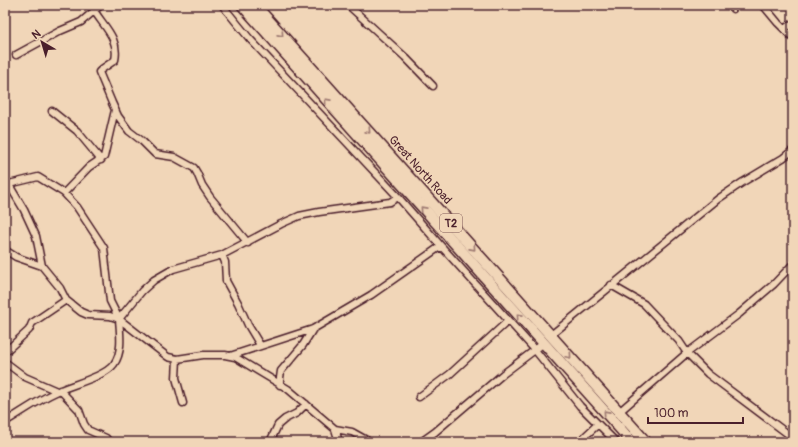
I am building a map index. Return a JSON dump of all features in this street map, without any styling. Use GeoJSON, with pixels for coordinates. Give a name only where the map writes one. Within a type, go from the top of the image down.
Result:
{"type":"FeatureCollection","features":[{"type":"Feature","properties":{"kind":"main road","name":"Great North Road"},"geometry":{"type":"LineString","coordinates":[[242,5],[632,442]]}},
{"type":"Feature","properties":{"kind":"main road","name":"Great North Road"},"geometry":{"type":"LineString","coordinates":[[255,5],[646,442]]}},
{"type":"Feature","properties":{"kind":"street"},"geometry":{"type":"LineString","coordinates":[[91,5],[112,36],[116,47],[115,60],[99,72],[115,110],[129,131],[142,140],[155,154],[174,157],[196,170],[207,193],[248,243]]}},
{"type":"Feature","properties":{"kind":"street"},"geometry":{"type":"LineString","coordinates":[[16,55],[60,31],[81,22],[101,5]]}},
{"type":"Feature","properties":{"kind":"street"},"geometry":{"type":"LineString","coordinates":[[222,5],[249,38],[398,197],[535,350],[580,406],[616,442]]}},
{"type":"Feature","properties":{"kind":"street"},"geometry":{"type":"LineString","coordinates":[[348,5],[405,57],[433,86]]}},
{"type":"Feature","properties":{"kind":"street"},"geometry":{"type":"LineString","coordinates":[[763,5],[793,38]]}},
{"type":"Feature","properties":{"kind":"street"},"geometry":{"type":"LineString","coordinates":[[784,29],[793,23]]}},
{"type":"Feature","properties":{"kind":"street"},"geometry":{"type":"LineString","coordinates":[[64,193],[89,167],[101,160],[106,154],[115,110]]}},
{"type":"Feature","properties":{"kind":"street"},"geometry":{"type":"LineString","coordinates":[[52,111],[77,131],[101,160]]}},
{"type":"Feature","properties":{"kind":"street"},"geometry":{"type":"LineString","coordinates":[[551,335],[718,199],[783,158],[793,150]]}},
{"type":"Feature","properties":{"kind":"street"},"geometry":{"type":"LineString","coordinates":[[5,422],[58,391],[99,375],[114,366],[117,360],[120,343],[119,319],[110,301],[104,248],[77,207],[64,193],[37,177],[7,181],[24,210],[36,236],[42,266],[60,288],[66,300],[81,312],[88,315],[110,316],[119,319],[168,357],[177,359],[203,355],[235,357],[288,389],[335,429],[352,432],[370,442]]}},
{"type":"Feature","properties":{"kind":"street"},"geometry":{"type":"LineString","coordinates":[[119,319],[142,292],[164,274],[173,269],[222,255],[299,216],[390,202],[398,197]]}},
{"type":"Feature","properties":{"kind":"street"},"geometry":{"type":"LineString","coordinates":[[230,356],[313,329],[371,295],[441,246]]}},
{"type":"Feature","properties":{"kind":"street"},"geometry":{"type":"LineString","coordinates":[[5,250],[16,257],[42,266]]}},
{"type":"Feature","properties":{"kind":"street"},"geometry":{"type":"LineString","coordinates":[[222,255],[225,262],[226,281],[248,326],[260,345]]}},
{"type":"Feature","properties":{"kind":"street"},"geometry":{"type":"LineString","coordinates":[[619,412],[687,353],[739,314],[774,284],[793,264]]}},
{"type":"Feature","properties":{"kind":"street"},"geometry":{"type":"LineString","coordinates":[[611,285],[644,304],[679,341],[687,353],[708,374],[790,433],[793,441]]}},
{"type":"Feature","properties":{"kind":"street"},"geometry":{"type":"LineString","coordinates":[[5,352],[29,330],[32,323],[66,300]]}},
{"type":"Feature","properties":{"kind":"street"},"geometry":{"type":"LineString","coordinates":[[419,397],[450,374],[508,321]]}},
{"type":"Feature","properties":{"kind":"street"},"geometry":{"type":"LineString","coordinates":[[280,385],[281,371],[303,345],[313,329]]}},
{"type":"Feature","properties":{"kind":"street"},"geometry":{"type":"LineString","coordinates":[[421,442],[436,432],[503,374],[544,343]]}},
{"type":"Feature","properties":{"kind":"street"},"geometry":{"type":"LineString","coordinates":[[177,359],[176,378],[183,403]]}},
{"type":"Feature","properties":{"kind":"street"},"geometry":{"type":"LineString","coordinates":[[5,362],[25,377],[58,391],[79,410],[88,430],[106,438],[109,442]]}},
{"type":"Feature","properties":{"kind":"street"},"geometry":{"type":"LineString","coordinates":[[270,442],[278,425],[285,419],[297,413],[306,404]]}},
{"type":"Feature","properties":{"kind":"street"},"geometry":{"type":"LineString","coordinates":[[580,442],[598,424]]}},
{"type":"Feature","properties":{"kind":"street"},"geometry":{"type":"LineString","coordinates":[[335,429],[339,442]]}}]}
